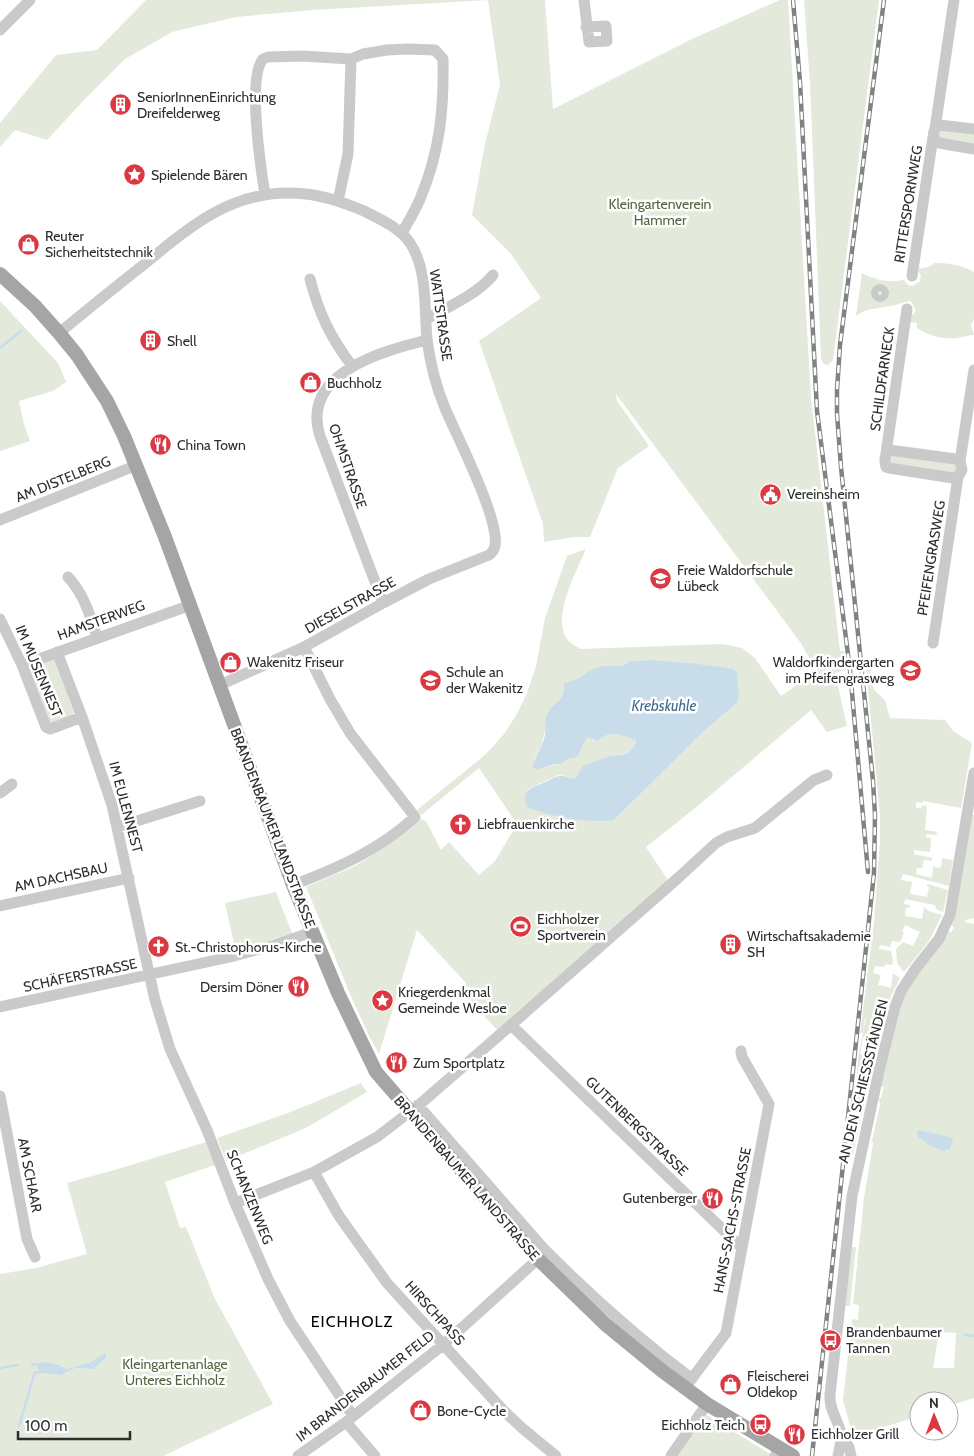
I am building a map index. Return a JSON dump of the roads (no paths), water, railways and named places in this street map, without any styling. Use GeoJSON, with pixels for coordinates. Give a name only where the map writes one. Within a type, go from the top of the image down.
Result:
{"type":"FeatureCollection","features":[{"type":"Feature","properties":{"kind":"main road","name":"BRANDENBAUMER LANDSTRASSE"},"geometry":{"type":"LineString","coordinates":[[0,274],[23,294],[60,332],[107,401],[137,465],[191,605],[293,885],[312,932],[378,1076],[414,1109],[538,1260],[625,1342],[688,1384],[708,1404],[777,1452],[793,1456]]}},
{"type":"Feature","properties":{"kind":"street"},"geometry":{"type":"LineString","coordinates":[[0,30],[30,0]]}},
{"type":"Feature","properties":{"kind":"street"},"geometry":{"type":"LineString","coordinates":[[584,0],[586,27]]}},
{"type":"Feature","properties":{"kind":"street","name":"RITTERSPORNWEG"},"geometry":{"type":"LineString","coordinates":[[912,276],[954,0]]}},
{"type":"Feature","properties":{"kind":"street"},"geometry":{"type":"LineString","coordinates":[[265,195],[256,125],[256,94],[259,64],[263,59],[268,57],[302,56],[351,58],[363,54],[409,49],[435,50],[443,59],[444,98],[436,150],[432,167],[419,201],[402,233]]}},
{"type":"Feature","properties":{"kind":"street"},"geometry":{"type":"LineString","coordinates":[[338,201],[348,154],[351,58]]}},
{"type":"Feature","properties":{"kind":"street","name":"RITTERSPORNWEG"},"geometry":{"type":"LineString","coordinates":[[974,129],[943,124],[937,126],[934,133],[936,141],[939,143],[974,149]]}},
{"type":"Feature","properties":{"kind":"street","name":"WATTSTRASSE"},"geometry":{"type":"LineString","coordinates":[[60,332],[194,223],[222,208],[265,195],[293,193],[338,201],[372,215],[402,233],[410,243],[421,271],[432,368],[440,395],[478,481],[489,513],[494,533],[494,549]]}},
{"type":"Feature","properties":{"kind":"street"},"geometry":{"type":"LineString","coordinates":[[426,319],[488,282],[493,275]]}},
{"type":"Feature","properties":{"kind":"street"},"geometry":{"type":"LineString","coordinates":[[310,280],[332,338],[352,366]]}},
{"type":"Feature","properties":{"kind":"street","name":"SCHILDFARNECK"},"geometry":{"type":"LineString","coordinates":[[907,309],[884,462],[889,468],[953,478],[960,470]]}},
{"type":"Feature","properties":{"kind":"street","name":"OHMSTRASSE"},"geometry":{"type":"LineString","coordinates":[[383,603],[318,429],[317,415],[323,396],[335,380],[352,366],[397,348],[428,340]]}},
{"type":"Feature","properties":{"kind":"street","name":"PFEIFENGRASWEG"},"geometry":{"type":"LineString","coordinates":[[933,643],[974,370]]}},
{"type":"Feature","properties":{"kind":"street","name":"SCHILDFARNECK"},"geometry":{"type":"LineString","coordinates":[[886,453],[893,449],[956,459],[960,470]]}},
{"type":"Feature","properties":{"kind":"street","name":"AM DISTELBERG"},"geometry":{"type":"LineString","coordinates":[[0,520],[137,465]]}},
{"type":"Feature","properties":{"kind":"street","name":"SCHILDFARNECK"},"geometry":{"type":"LineString","coordinates":[[960,470],[974,472]]}},
{"type":"Feature","properties":{"kind":"street","name":"DIESELSTRASSE"},"geometry":{"type":"LineString","coordinates":[[220,685],[304,647],[429,579],[489,555],[494,549]]}},
{"type":"Feature","properties":{"kind":"street"},"geometry":{"type":"LineString","coordinates":[[68,577],[77,587],[85,602],[97,637]]}},
{"type":"Feature","properties":{"kind":"street","name":"HAMSTERWEG"},"geometry":{"type":"LineString","coordinates":[[22,665],[191,605]]}},
{"type":"Feature","properties":{"kind":"street","name":"IM MUSENNEST"},"geometry":{"type":"LineString","coordinates":[[0,619],[3,634],[22,665],[48,729],[82,717]]}},
{"type":"Feature","properties":{"kind":"street"},"geometry":{"type":"LineString","coordinates":[[293,885],[356,859],[380,844],[414,817],[350,734],[304,647]]}},
{"type":"Feature","properties":{"kind":"street","name":"IM EULENNEST"},"geometry":{"type":"LineString","coordinates":[[57,652],[82,717],[118,827],[150,975]]}},
{"type":"Feature","properties":{"kind":"street","name":"AN DEN SCHIESSSTÄNDEN"},"geometry":{"type":"LineString","coordinates":[[851,1456],[849,1447],[840,1448],[837,1420],[838,1408],[832,1381],[852,1196],[879,1071],[895,1008],[901,991],[939,939],[950,915],[974,773]]}},
{"type":"Feature","properties":{"kind":"street"},"geometry":{"type":"LineString","coordinates":[[235,1203],[314,1172],[377,1137],[414,1109],[511,1025],[716,843],[727,836],[755,828],[814,780],[827,775]]}},
{"type":"Feature","properties":{"kind":"street"},"geometry":{"type":"LineString","coordinates":[[0,793],[12,784]]}},
{"type":"Feature","properties":{"kind":"street"},"geometry":{"type":"LineString","coordinates":[[118,827],[200,801]]}},
{"type":"Feature","properties":{"kind":"street","name":"AM DACHSBAU"},"geometry":{"type":"LineString","coordinates":[[0,906],[129,878]]}},
{"type":"Feature","properties":{"kind":"street","name":"SCHÄFERSTRASSE"},"geometry":{"type":"LineString","coordinates":[[0,1007],[150,975],[275,945],[312,932]]}},
{"type":"Feature","properties":{"kind":"street","name":"SCHANZENWEG"},"geometry":{"type":"LineString","coordinates":[[150,975],[160,1022],[170,1050],[207,1130],[235,1203],[268,1279],[290,1321],[349,1419],[375,1456]]}},
{"type":"Feature","properties":{"kind":"street","name":"GUTENBERGSTRASSE"},"geometry":{"type":"LineString","coordinates":[[511,1025],[742,1248]]}},
{"type":"Feature","properties":{"kind":"street","name":"HANS-SACHS-STRASSE"},"geometry":{"type":"LineString","coordinates":[[688,1384],[726,1334],[769,1104],[742,1057],[741,1051]]}},
{"type":"Feature","properties":{"kind":"street","name":"AM SCHAAR"},"geometry":{"type":"LineString","coordinates":[[0,1096],[27,1238],[35,1258]]}},
{"type":"Feature","properties":{"kind":"street","name":"BRANDENBAUMER LANDSTRASSE"},"geometry":{"type":"LineString","coordinates":[[414,1109],[545,1250],[688,1384]]}},
{"type":"Feature","properties":{"kind":"street","name":"HIRSCHPASS"},"geometry":{"type":"LineString","coordinates":[[314,1172],[339,1216],[387,1283],[504,1410],[522,1428],[556,1456]]}},
{"type":"Feature","properties":{"kind":"street","name":"IM BRANDENBAUMER FELD"},"geometry":{"type":"LineString","coordinates":[[298,1456],[349,1419],[444,1344],[538,1260]]}},
{"type":"Feature","properties":{"kind":"street"},"geometry":{"type":"LineString","coordinates":[[671,1456],[708,1404]]}},
{"type":"Feature","properties":{"kind":"water","name":"Krebskuhle"},"geometry":{"type":"Polygon","coordinates":[[[652,660],[734,669],[737,673],[739,696],[736,704],[705,730],[614,820],[591,821],[570,819],[527,807],[525,797],[531,788],[558,776],[576,778],[583,766],[610,756],[629,752],[636,743],[635,740],[616,734],[607,735],[597,741],[587,737],[577,757],[537,770],[533,767],[544,738],[547,715],[549,710],[562,696],[564,683],[579,678],[590,670],[604,666],[621,666],[630,661],[652,660]]]}},
{"type":"Feature","properties":{"kind":"water"},"geometry":{"type":"Polygon","coordinates":[[[919,1130],[950,1137],[953,1140],[950,1149],[943,1151],[929,1145],[917,1136],[919,1130]]]}},
{"type":"Feature","properties":{"kind":"water"},"geometry":{"type":"Polygon","coordinates":[[[107,1352],[105,1359],[93,1369],[75,1368],[61,1375],[42,1373],[38,1370],[36,1363],[52,1363],[67,1369],[91,1362],[107,1352]]]}},
{"type":"Feature","properties":{"kind":"waterway"},"geometry":{"type":"LineString","coordinates":[[0,348],[21,331]]}},
{"type":"Feature","properties":{"kind":"waterway"},"geometry":{"type":"LineString","coordinates":[[965,1335],[974,1336]]}},
{"type":"Feature","properties":{"kind":"waterway"},"geometry":{"type":"LineString","coordinates":[[32,1365],[36,1364]]}},
{"type":"Feature","properties":{"kind":"waterway"},"geometry":{"type":"LineString","coordinates":[[0,1368],[18,1365]]}},
{"type":"Feature","properties":{"kind":"waterway"},"geometry":{"type":"LineString","coordinates":[[34,1373],[40,1372]]}},
{"type":"Feature","properties":{"kind":"waterway"},"geometry":{"type":"LineString","coordinates":[[19,1426],[34,1375]]}},
{"type":"Feature","properties":{"kind":"railway"},"geometry":{"type":"LineString","coordinates":[[793,0],[800,82],[817,411],[850,670],[868,872]]}},
{"type":"Feature","properties":{"kind":"railway"},"geometry":{"type":"LineString","coordinates":[[812,1456],[874,873],[875,815],[873,781],[841,467],[837,390],[840,345],[884,0]]}},
{"type":"Feature","properties":{"kind":"place","name":"SeniorInnenEinrichtung Dreifelderweg"},"geometry":{"type":"Point","coordinates":[121,105]}},
{"type":"Feature","properties":{"kind":"place","name":"Spielende Bären"},"geometry":{"type":"Point","coordinates":[135,175]}},
{"type":"Feature","properties":{"kind":"place","name":"Reuter Sicherheitstechnik"},"geometry":{"type":"Point","coordinates":[29,244]}},
{"type":"Feature","properties":{"kind":"place","name":"Shell"},"geometry":{"type":"Point","coordinates":[151,341]}},
{"type":"Feature","properties":{"kind":"place","name":"Buchholz"},"geometry":{"type":"Point","coordinates":[311,383]}},
{"type":"Feature","properties":{"kind":"place","name":"China Town"},"geometry":{"type":"Point","coordinates":[161,445]}},
{"type":"Feature","properties":{"kind":"place","name":"Vereinsheim"},"geometry":{"type":"Point","coordinates":[771,494]}},
{"type":"Feature","properties":{"kind":"place","name":"Freie Waldorfschule Lübeck"},"geometry":{"type":"Point","coordinates":[661,578]}},
{"type":"Feature","properties":{"kind":"place","name":"Wakenitz Friseur"},"geometry":{"type":"Point","coordinates":[231,662]}},
{"type":"Feature","properties":{"kind":"place","name":"Waldorfkindergarten im Pfeifengrasweg"},"geometry":{"type":"Point","coordinates":[910,670]}},
{"type":"Feature","properties":{"kind":"place","name":"Schule an der Wakenitz"},"geometry":{"type":"Point","coordinates":[430,680]}},
{"type":"Feature","properties":{"kind":"place","name":"Liebfrauenkirche"},"geometry":{"type":"Point","coordinates":[461,824]}},
{"type":"Feature","properties":{"kind":"place","name":"Eichholzer Sportverein"},"geometry":{"type":"Point","coordinates":[521,927]}},
{"type":"Feature","properties":{"kind":"place","name":"Wirtschaftsakademie SH"},"geometry":{"type":"Point","coordinates":[731,944]}},
{"type":"Feature","properties":{"kind":"place","name":"St.-Christophorus-Kirche"},"geometry":{"type":"Point","coordinates":[159,947]}},
{"type":"Feature","properties":{"kind":"place","name":"Dersim Döner"},"geometry":{"type":"Point","coordinates":[299,987]}},
{"type":"Feature","properties":{"kind":"place","name":"Kriegerdenkmal Gemeinde Wesloe"},"geometry":{"type":"Point","coordinates":[382,1000]}},
{"type":"Feature","properties":{"kind":"place","name":"Zum Sportplatz"},"geometry":{"type":"Point","coordinates":[397,1063]}},
{"type":"Feature","properties":{"kind":"place","name":"Gutenberger"},"geometry":{"type":"Point","coordinates":[713,1198]}},
{"type":"Feature","properties":{"kind":"place","name":"Brandenbaumer Tannen"},"geometry":{"type":"Point","coordinates":[830,1340]}},
{"type":"Feature","properties":{"kind":"place","name":"Fleischerei Oldekop"},"geometry":{"type":"Point","coordinates":[731,1384]}},
{"type":"Feature","properties":{"kind":"place","name":"Bone-Cycle"},"geometry":{"type":"Point","coordinates":[421,1411]}},
{"type":"Feature","properties":{"kind":"place","name":"Eichholz Teich"},"geometry":{"type":"Point","coordinates":[761,1425]}},
{"type":"Feature","properties":{"kind":"place","name":"Eichholzer Grill"},"geometry":{"type":"Point","coordinates":[795,1434]}},
{"type":"Feature","properties":{"kind":"district","name":"EICHHOLZ"},"geometry":{"type":"Point","coordinates":[352,1321]}},
{"type":"Feature","properties":{"kind":"park label","name":"Kleingartenverein Hammer"},"geometry":{"type":"Point","coordinates":[660,212]}},
{"type":"Feature","properties":{"kind":"park label","name":"Kleingartenanlage Unteres Eichholz"},"geometry":{"type":"Point","coordinates":[175,1372]}}]}
